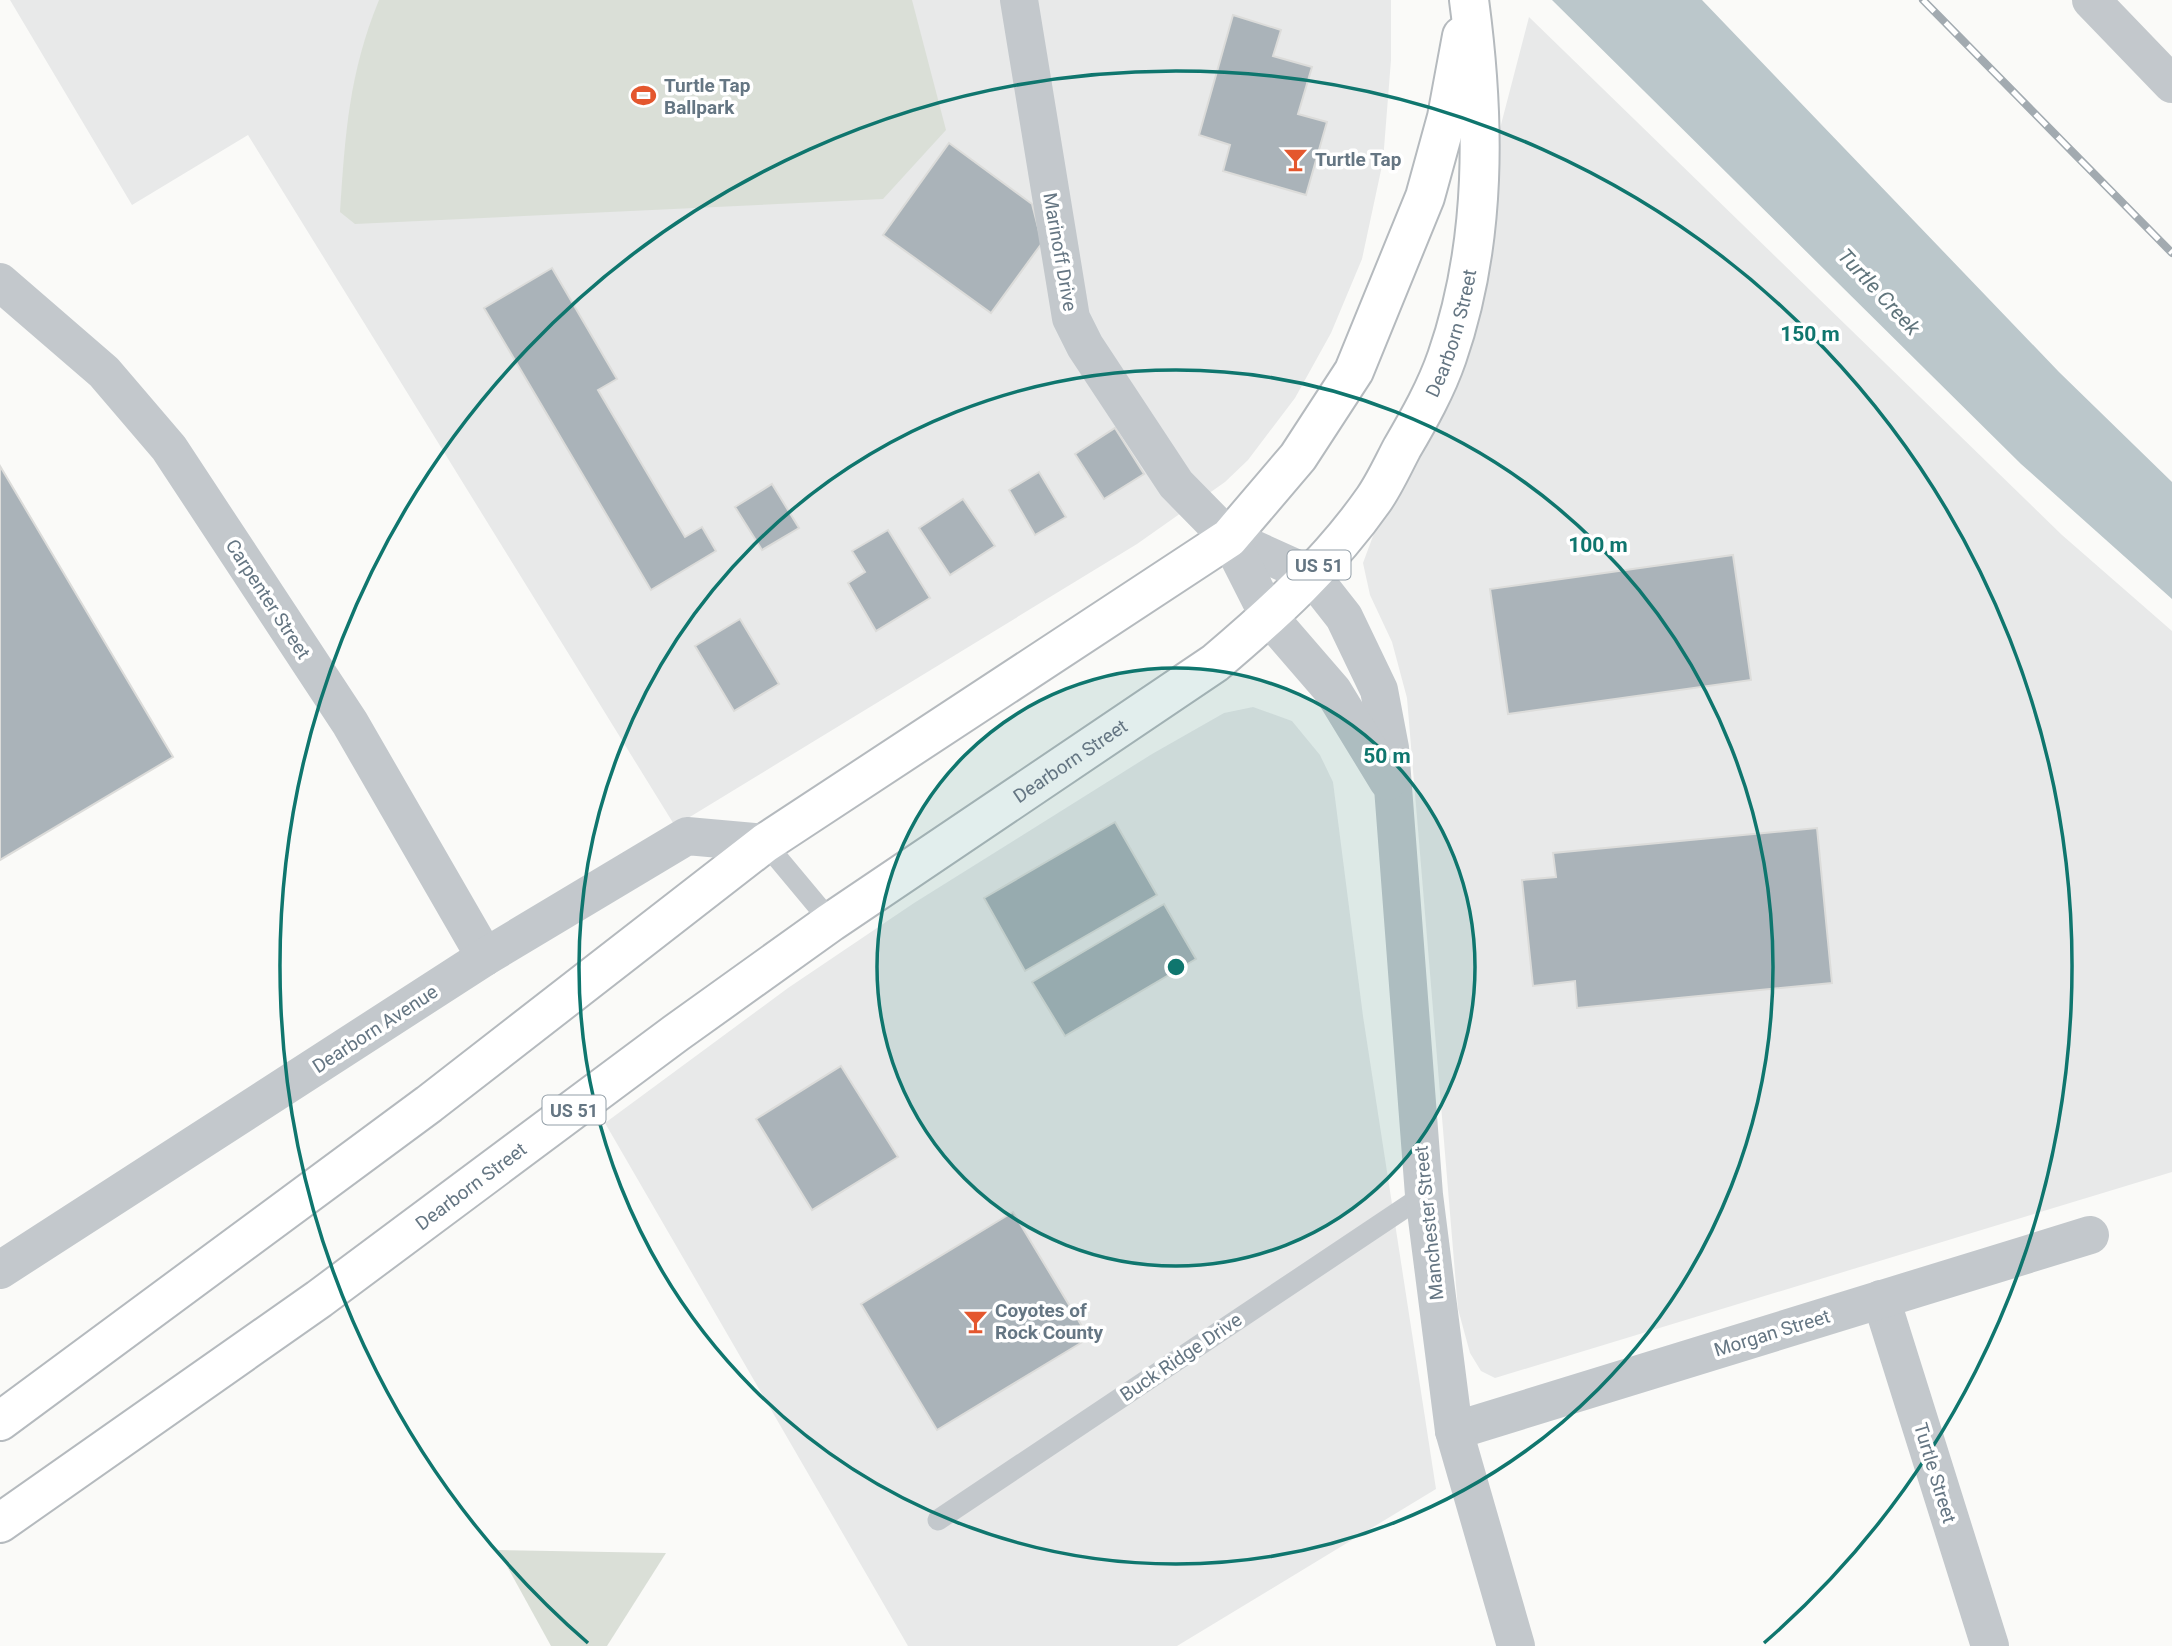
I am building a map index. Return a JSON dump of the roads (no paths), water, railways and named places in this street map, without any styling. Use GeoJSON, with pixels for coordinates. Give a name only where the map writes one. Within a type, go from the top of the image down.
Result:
{"type":"FeatureCollection","features":[{"type":"Feature","properties":{"kind":"main road","name":"Dearborn Street"},"geometry":{"type":"LineString","coordinates":[[0,1421],[548,1012],[765,843],[1229,538],[1297,457],[1354,371],[1425,197],[1447,117],[1469,0]]}},
{"type":"Feature","properties":{"kind":"main road","name":"Dearborn Street"},"geometry":{"type":"LineString","coordinates":[[0,1523],[319,1299],[676,1033],[831,922],[1215,663],[1269,617],[1311,575],[1374,498],[1424,410],[1447,357],[1467,276],[1481,176],[1479,73],[1469,0]]}},
{"type":"Feature","properties":{"kind":"street","name":"Marinoff Drive"},"geometry":{"type":"LineString","coordinates":[[1018,0],[1071,318],[1085,346],[1176,484],[1229,538]]}},
{"type":"Feature","properties":{"kind":"street"},"geometry":{"type":"LineString","coordinates":[[2091,0],[2172,84]]}},
{"type":"Feature","properties":{"kind":"street","name":"Carpenter Street"},"geometry":{"type":"LineString","coordinates":[[0,282],[104,372],[169,448],[349,723],[485,957]]}},
{"type":"Feature","properties":{"kind":"street","name":"Manchester Street"},"geometry":{"type":"LineString","coordinates":[[1229,538],[1311,575],[1344,617],[1379,690],[1390,748],[1394,791],[1424,1195],[1454,1432],[1516,1646]]}},
{"type":"Feature","properties":{"kind":"street","name":"Manchester Street"},"geometry":{"type":"LineString","coordinates":[[1229,538],[1269,617],[1333,691],[1394,791]]}},
{"type":"Feature","properties":{"kind":"street","name":"Dearborn Avenue"},"geometry":{"type":"LineString","coordinates":[[0,1270],[485,957],[687,836],[765,843]]}},
{"type":"Feature","properties":{"kind":"street","name":"Morgan Street"},"geometry":{"type":"LineString","coordinates":[[1454,1432],[2090,1235]]}},
{"type":"Feature","properties":{"kind":"street","name":"Turtle Street"},"geometry":{"type":"LineString","coordinates":[[1881,1299],[1990,1646]]}},
{"type":"Feature","properties":{"kind":"lane"},"geometry":{"type":"LineString","coordinates":[[765,843],[831,922]]}},
{"type":"Feature","properties":{"kind":"lane","name":"Buck Ridge Drive"},"geometry":{"type":"LineString","coordinates":[[938,1520],[1424,1195]]}},
{"type":"Feature","properties":{"kind":"water","name":"Turtle Creek"},"geometry":{"type":"Polygon","coordinates":[[[1552,0],[1702,0],[2059,372],[2172,482],[2172,599],[2021,464],[1552,0]]]}},
{"type":"Feature","properties":{"kind":"railway"},"geometry":{"type":"LineString","coordinates":[[1923,0],[2172,253]]}},
{"type":"Feature","properties":{"kind":"place","name":"Turtle Tap Ballpark"},"geometry":{"type":"Point","coordinates":[644,96]}},
{"type":"Feature","properties":{"kind":"place","name":"Turtle Tap"},"geometry":{"type":"Point","coordinates":[1295,159]}},
{"type":"Feature","properties":{"kind":"place","name":"Coyotes of Rock County"},"geometry":{"type":"Point","coordinates":[975,1321]}}]}
